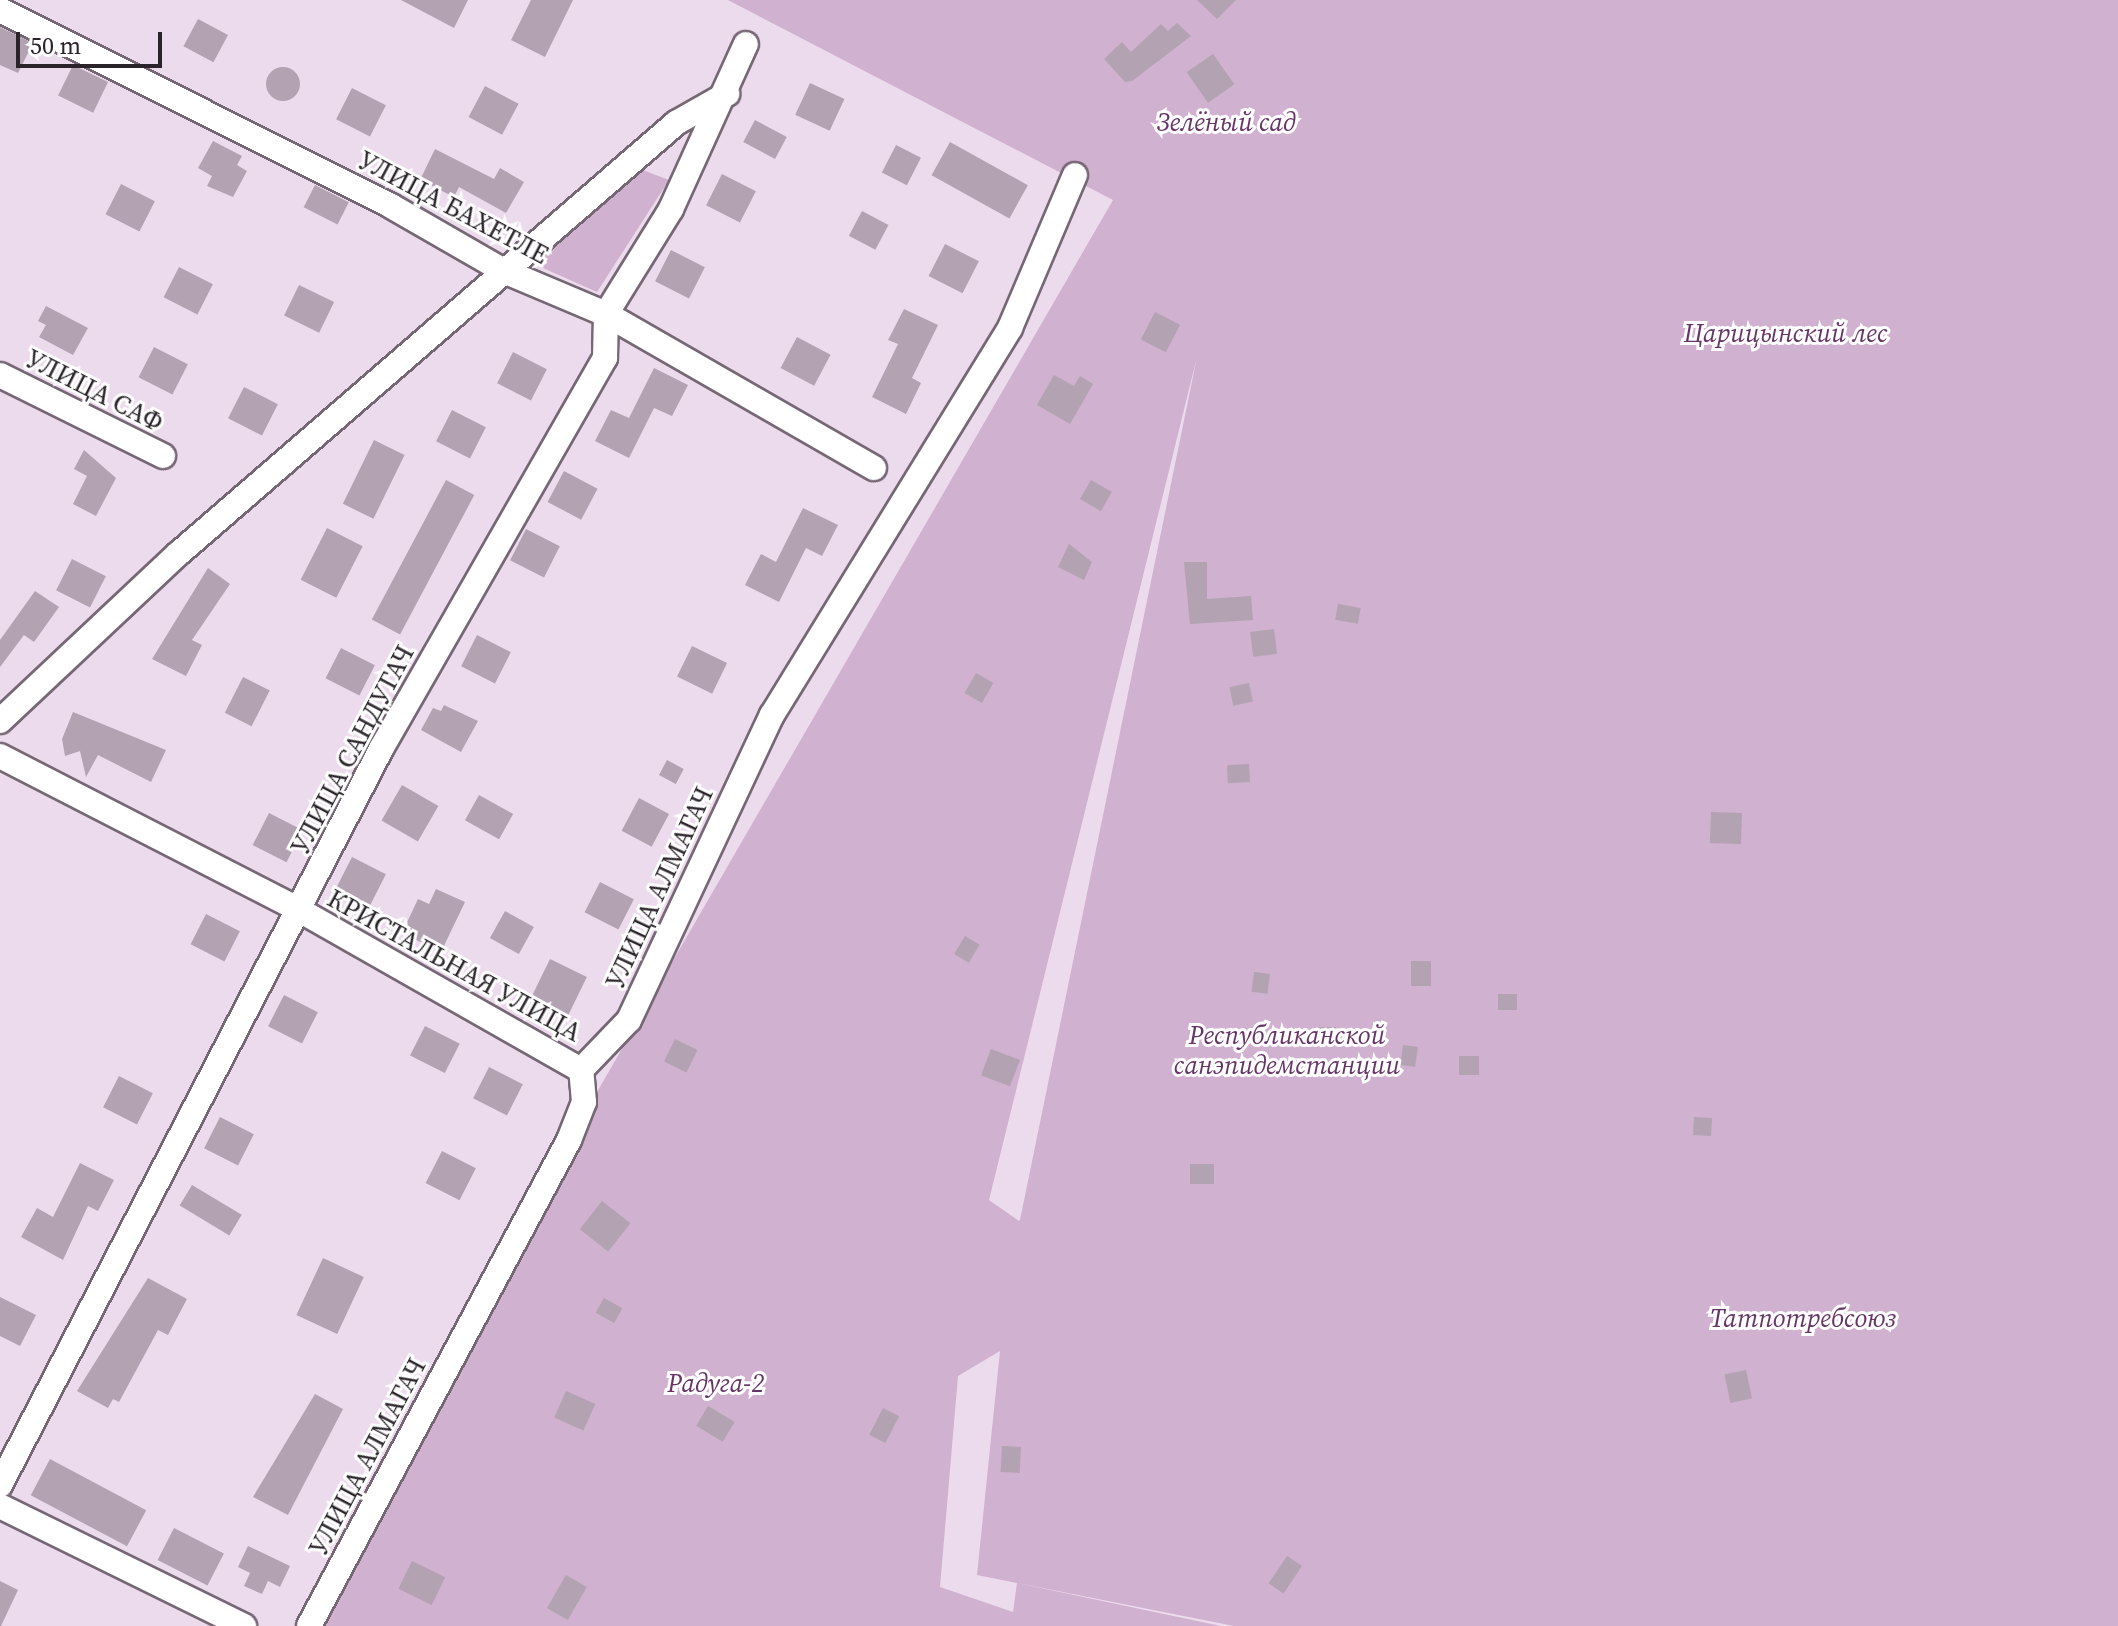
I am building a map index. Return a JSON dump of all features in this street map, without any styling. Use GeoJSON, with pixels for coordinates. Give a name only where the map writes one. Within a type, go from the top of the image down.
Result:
{"type":"FeatureCollection","features":[{"type":"Feature","properties":{"kind":"street","name":"УЛИЦА БАХЕТЛЕ"},"geometry":{"type":"LineString","coordinates":[[0,10],[391,206],[504,271],[606,314],[874,468]]}},
{"type":"Feature","properties":{"kind":"street"},"geometry":{"type":"LineString","coordinates":[[606,314],[671,209],[727,94],[746,44]]}},
{"type":"Feature","properties":{"kind":"street"},"geometry":{"type":"LineString","coordinates":[[0,721],[178,554],[504,271],[676,123],[727,94]]}},
{"type":"Feature","properties":{"kind":"street","name":"УЛИЦА АЛМАГАЧ"},"geometry":{"type":"LineString","coordinates":[[309,1626],[569,1140],[584,1102],[581,1070],[629,1020],[772,715],[1010,328],[1075,175]]}},
{"type":"Feature","properties":{"kind":"street","name":"УЛИЦА САНДУГАЧ"},"geometry":{"type":"LineString","coordinates":[[0,1485],[301,911],[381,749],[605,358],[606,314]]}},
{"type":"Feature","properties":{"kind":"street","name":"УЛИЦА САФ"},"geometry":{"type":"LineString","coordinates":[[0,375],[163,456]]}},
{"type":"Feature","properties":{"kind":"street","name":"КРИСТАЛЬНАЯ УЛИЦА"},"geometry":{"type":"LineString","coordinates":[[3,764],[301,911],[581,1070]]}},
{"type":"Feature","properties":{"kind":"street"},"geometry":{"type":"LineString","coordinates":[[0,1506],[244,1626]]}},
{"type":"Feature","properties":{"kind":"green space"},"geometry":{"type":"Polygon","coordinates":[[[728,0],[2118,0],[2118,1626],[1234,1626],[977,1575],[1000,1351],[958,1376],[940,1587],[1013,1612],[1017,1583],[1221,1626],[317,1626],[593,1099],[1113,200],[728,0]],[[1197,357],[989,1200],[1020,1220],[1197,357]]]}},
{"type":"Feature","properties":{"kind":"green space"},"geometry":{"type":"Polygon","coordinates":[[[640,169],[669,180],[597,292],[534,264],[640,169]]]}},
{"type":"Feature","properties":{"kind":"building"},"geometry":{"type":"Polygon","coordinates":[[[401,0],[468,0],[454,28],[401,0]]]}},
{"type":"Feature","properties":{"kind":"building"},"geometry":{"type":"Polygon","coordinates":[[[531,0],[573,0],[545,57],[511,40],[531,0]]]}},
{"type":"Feature","properties":{"kind":"building"},"geometry":{"type":"Polygon","coordinates":[[[1197,0],[1236,0],[1217,19],[1197,0]]]}},
{"type":"Feature","properties":{"kind":"building"},"geometry":{"type":"Polygon","coordinates":[[[198,19],[228,35],[213,62],[183,46],[198,19]]]}},
{"type":"Feature","properties":{"kind":"building"},"geometry":{"type":"Polygon","coordinates":[[[1177,23],[1191,36],[1132,81],[1125,82],[1104,59],[1122,42],[1131,52],[1161,24],[1168,31],[1177,23]]]}},
{"type":"Feature","properties":{"kind":"building"},"geometry":{"type":"Polygon","coordinates":[[[0,27],[33,43],[18,73],[0,65],[0,27]]]}},
{"type":"Feature","properties":{"kind":"building"},"geometry":{"type":"Polygon","coordinates":[[[1213,54],[1234,84],[1208,103],[1187,72],[1213,54]]]}},
{"type":"Feature","properties":{"kind":"building"},"geometry":{"type":"Polygon","coordinates":[[[73,65],[108,82],[93,113],[58,96],[73,65]]]}},
{"type":"Feature","properties":{"kind":"building"},"geometry":{"type":"Polygon","coordinates":[[[283,67],[295,72],[300,84],[295,96],[283,101],[271,96],[266,84],[271,72],[283,67]]]}},
{"type":"Feature","properties":{"kind":"building"},"geometry":{"type":"Polygon","coordinates":[[[810,83],[844,99],[830,131],[795,115],[810,83]]]}},
{"type":"Feature","properties":{"kind":"building"},"geometry":{"type":"Polygon","coordinates":[[[485,86],[519,104],[502,135],[469,117],[485,86]]]}},
{"type":"Feature","properties":{"kind":"building"},"geometry":{"type":"Polygon","coordinates":[[[352,88],[386,105],[370,136],[336,119],[352,88]]]}},
{"type":"Feature","properties":{"kind":"building"},"geometry":{"type":"Polygon","coordinates":[[[755,120],[787,137],[775,159],[743,142],[755,120]]]}},
{"type":"Feature","properties":{"kind":"building"},"geometry":{"type":"Polygon","coordinates":[[[213,141],[242,156],[237,165],[247,171],[233,197],[207,186],[212,176],[198,168],[213,141]]]}},
{"type":"Feature","properties":{"kind":"building"},"geometry":{"type":"Polygon","coordinates":[[[950,142],[1028,185],[1009,218],[932,175],[950,142]]]}},
{"type":"Feature","properties":{"kind":"building"},"geometry":{"type":"Polygon","coordinates":[[[896,145],[921,158],[907,185],[882,173],[896,145]]]}},
{"type":"Feature","properties":{"kind":"building"},"geometry":{"type":"Polygon","coordinates":[[[435,149],[494,179],[500,168],[524,182],[506,213],[459,187],[454,197],[420,180],[435,149]]]}},
{"type":"Feature","properties":{"kind":"building"},"geometry":{"type":"Polygon","coordinates":[[[722,174],[756,191],[740,222],[706,205],[722,174]]]}},
{"type":"Feature","properties":{"kind":"building"},"geometry":{"type":"Polygon","coordinates":[[[121,184],[155,201],[139,232],[106,214],[121,184]]]}},
{"type":"Feature","properties":{"kind":"building"},"geometry":{"type":"Polygon","coordinates":[[[315,185],[349,202],[338,225],[304,207],[315,185]]]}},
{"type":"Feature","properties":{"kind":"building"},"geometry":{"type":"Polygon","coordinates":[[[862,211],[888,225],[875,250],[849,236],[862,211]]]}},
{"type":"Feature","properties":{"kind":"building"},"geometry":{"type":"Polygon","coordinates":[[[945,244],[979,261],[963,293],[929,276],[945,244]]]}},
{"type":"Feature","properties":{"kind":"building"},"geometry":{"type":"Polygon","coordinates":[[[671,250],[705,267],[689,298],[655,281],[671,250]]]}},
{"type":"Feature","properties":{"kind":"building"},"geometry":{"type":"Polygon","coordinates":[[[179,267],[213,284],[197,315],[164,297],[179,267]]]}},
{"type":"Feature","properties":{"kind":"building"},"geometry":{"type":"Polygon","coordinates":[[[299,285],[334,302],[319,333],[284,316],[299,285]]]}},
{"type":"Feature","properties":{"kind":"building"},"geometry":{"type":"Polygon","coordinates":[[[46,306],[88,328],[73,355],[39,337],[46,325],[38,321],[46,306]]]}},
{"type":"Feature","properties":{"kind":"building"},"geometry":{"type":"Polygon","coordinates":[[[904,309],[938,325],[912,378],[921,383],[906,414],[872,397],[898,344],[888,340],[904,309]]]}},
{"type":"Feature","properties":{"kind":"building"},"geometry":{"type":"Polygon","coordinates":[[[1155,312],[1180,325],[1166,352],[1141,340],[1155,312]]]}},
{"type":"Feature","properties":{"kind":"building"},"geometry":{"type":"Polygon","coordinates":[[[797,337],[831,355],[814,386],[781,368],[797,337]]]}},
{"type":"Feature","properties":{"kind":"building"},"geometry":{"type":"Polygon","coordinates":[[[154,347],[188,364],[172,395],[139,377],[154,347]]]}},
{"type":"Feature","properties":{"kind":"building"},"geometry":{"type":"Polygon","coordinates":[[[513,352],[547,369],[531,400],[497,383],[513,352]]]}},
{"type":"Feature","properties":{"kind":"building"},"geometry":{"type":"Polygon","coordinates":[[[654,368],[688,385],[672,416],[654,408],[629,458],[595,441],[611,410],[629,418],[654,368]]]}},
{"type":"Feature","properties":{"kind":"building"},"geometry":{"type":"Polygon","coordinates":[[[1054,375],[1074,386],[1080,376],[1093,384],[1070,424],[1037,405],[1054,375]]]}},
{"type":"Feature","properties":{"kind":"building"},"geometry":{"type":"Polygon","coordinates":[[[244,387],[278,404],[262,435],[228,418],[244,387]]]}},
{"type":"Feature","properties":{"kind":"building"},"geometry":{"type":"Polygon","coordinates":[[[452,410],[486,427],[470,458],[436,441],[452,410]]]}},
{"type":"Feature","properties":{"kind":"building"},"geometry":{"type":"Polygon","coordinates":[[[374,440],[405,455],[373,519],[343,504],[374,440]]]}},
{"type":"Feature","properties":{"kind":"building"},"geometry":{"type":"Polygon","coordinates":[[[84,450],[116,478],[96,516],[73,504],[87,476],[74,469],[84,450]]]}},
{"type":"Feature","properties":{"kind":"building"},"geometry":{"type":"Polygon","coordinates":[[[564,471],[598,489],[581,520],[548,502],[564,471]]]}},
{"type":"Feature","properties":{"kind":"building"},"geometry":{"type":"Polygon","coordinates":[[[446,480],[474,495],[400,635],[372,620],[446,480]]]}},
{"type":"Feature","properties":{"kind":"building"},"geometry":{"type":"Polygon","coordinates":[[[1091,480],[1112,492],[1101,511],[1080,499],[1091,480]]]}},
{"type":"Feature","properties":{"kind":"building"},"geometry":{"type":"Polygon","coordinates":[[[803,508],[838,525],[822,556],[806,548],[779,602],[745,585],[761,554],[776,562],[803,508]]]}},
{"type":"Feature","properties":{"kind":"building"},"geometry":{"type":"Polygon","coordinates":[[[327,528],[363,546],[336,598],[301,580],[327,528]]]}},
{"type":"Feature","properties":{"kind":"building"},"geometry":{"type":"Polygon","coordinates":[[[526,529],[560,546],[544,577],[510,560],[526,529]]]}},
{"type":"Feature","properties":{"kind":"building"},"geometry":{"type":"Polygon","coordinates":[[[1069,544],[1092,562],[1084,580],[1058,567],[1069,544]]]}},
{"type":"Feature","properties":{"kind":"building"},"geometry":{"type":"Polygon","coordinates":[[[72,559],[106,576],[90,607],[56,590],[72,559]]]}},
{"type":"Feature","properties":{"kind":"building"},"geometry":{"type":"Polygon","coordinates":[[[1184,562],[1207,562],[1207,599],[1251,596],[1253,620],[1190,624],[1184,562]]]}},
{"type":"Feature","properties":{"kind":"building"},"geometry":{"type":"Polygon","coordinates":[[[208,568],[230,584],[192,640],[202,645],[186,676],[152,659],[208,568]]]}},
{"type":"Feature","properties":{"kind":"building"},"geometry":{"type":"Polygon","coordinates":[[[35,591],[59,607],[34,642],[24,635],[0,667],[0,640],[35,591]]]}},
{"type":"Feature","properties":{"kind":"building"},"geometry":{"type":"Polygon","coordinates":[[[1338,604],[1361,608],[1358,624],[1335,620],[1338,604]]]}},
{"type":"Feature","properties":{"kind":"building"},"geometry":{"type":"Polygon","coordinates":[[[1274,629],[1277,654],[1253,657],[1250,632],[1274,629]]]}},
{"type":"Feature","properties":{"kind":"building"},"geometry":{"type":"Polygon","coordinates":[[[477,635],[511,652],[495,683],[461,666],[477,635]]]}},
{"type":"Feature","properties":{"kind":"building"},"geometry":{"type":"Polygon","coordinates":[[[692,646],[727,663],[712,694],[677,677],[692,646]]]}},
{"type":"Feature","properties":{"kind":"building"},"geometry":{"type":"Polygon","coordinates":[[[341,648],[375,665],[359,696],[326,678],[341,648]]]}},
{"type":"Feature","properties":{"kind":"building"},"geometry":{"type":"Polygon","coordinates":[[[976,673],[993,683],[982,703],[964,693],[976,673]]]}},
{"type":"Feature","properties":{"kind":"building"},"geometry":{"type":"Polygon","coordinates":[[[243,677],[270,691],[252,726],[225,713],[243,677]]]}},
{"type":"Feature","properties":{"kind":"building"},"geometry":{"type":"Polygon","coordinates":[[[1249,683],[1253,702],[1233,706],[1229,687],[1249,683]]]}},
{"type":"Feature","properties":{"kind":"building"},"geometry":{"type":"Polygon","coordinates":[[[444,705],[478,721],[461,752],[421,730],[433,708],[441,711],[444,705]]]}},
{"type":"Feature","properties":{"kind":"building"},"geometry":{"type":"Polygon","coordinates":[[[73,712],[166,750],[151,782],[98,755],[86,777],[80,751],[65,756],[62,739],[73,712]]]}},
{"type":"Feature","properties":{"kind":"building"},"geometry":{"type":"Polygon","coordinates":[[[667,760],[684,769],[676,784],[659,775],[667,760]]]}},
{"type":"Feature","properties":{"kind":"building"},"geometry":{"type":"Polygon","coordinates":[[[1249,764],[1250,782],[1228,783],[1227,765],[1249,764]]]}},
{"type":"Feature","properties":{"kind":"building"},"geometry":{"type":"Polygon","coordinates":[[[402,785],[438,806],[418,842],[382,821],[402,785]]]}},
{"type":"Feature","properties":{"kind":"building"},"geometry":{"type":"Polygon","coordinates":[[[479,795],[513,814],[499,839],[465,820],[479,795]]]}},
{"type":"Feature","properties":{"kind":"building"},"geometry":{"type":"Polygon","coordinates":[[[639,798],[669,814],[652,847],[622,831],[639,798]]]}},
{"type":"Feature","properties":{"kind":"building"},"geometry":{"type":"Polygon","coordinates":[[[1711,812],[1742,813],[1741,844],[1710,843],[1711,812]]]}},
{"type":"Feature","properties":{"kind":"building"},"geometry":{"type":"Polygon","coordinates":[[[269,813],[303,830],[287,862],[253,845],[269,813]]]}},
{"type":"Feature","properties":{"kind":"building"},"geometry":{"type":"Polygon","coordinates":[[[352,857],[386,874],[370,905],[336,888],[352,857]]]}},
{"type":"Feature","properties":{"kind":"building"},"geometry":{"type":"Polygon","coordinates":[[[600,882],[634,899],[618,930],[585,912],[600,882]]]}},
{"type":"Feature","properties":{"kind":"building"},"geometry":{"type":"Polygon","coordinates":[[[436,889],[465,902],[441,952],[402,933],[418,899],[429,904],[436,889]]]}},
{"type":"Feature","properties":{"kind":"building"},"geometry":{"type":"Polygon","coordinates":[[[505,911],[534,927],[519,954],[490,938],[505,911]]]}},
{"type":"Feature","properties":{"kind":"building"},"geometry":{"type":"Polygon","coordinates":[[[206,914],[240,931],[224,962],[191,944],[206,914]]]}},
{"type":"Feature","properties":{"kind":"building"},"geometry":{"type":"Polygon","coordinates":[[[965,936],[980,945],[969,963],[954,954],[965,936]]]}},
{"type":"Feature","properties":{"kind":"building"},"geometry":{"type":"Polygon","coordinates":[[[550,959],[587,977],[568,1015],[532,997],[550,959]]]}},
{"type":"Feature","properties":{"kind":"building"},"geometry":{"type":"Polygon","coordinates":[[[1411,961],[1431,961],[1431,986],[1411,986],[1411,961]]]}},
{"type":"Feature","properties":{"kind":"building"},"geometry":{"type":"Polygon","coordinates":[[[1254,972],[1270,974],[1267,994],[1252,992],[1254,972]]]}},
{"type":"Feature","properties":{"kind":"building"},"geometry":{"type":"Polygon","coordinates":[[[1498,994],[1517,994],[1517,1010],[1498,1010],[1498,994]]]}},
{"type":"Feature","properties":{"kind":"building"},"geometry":{"type":"Polygon","coordinates":[[[284,995],[318,1012],[302,1043],[268,1026],[284,995]]]}},
{"type":"Feature","properties":{"kind":"building"},"geometry":{"type":"Polygon","coordinates":[[[425,1026],[460,1044],[445,1073],[410,1055],[425,1026]]]}},
{"type":"Feature","properties":{"kind":"building"},"geometry":{"type":"Polygon","coordinates":[[[1317,1027],[1336,1027],[1336,1042],[1317,1042],[1317,1027]]]}},
{"type":"Feature","properties":{"kind":"building"},"geometry":{"type":"Polygon","coordinates":[[[675,1039],[697,1050],[687,1072],[664,1061],[675,1039]]]}},
{"type":"Feature","properties":{"kind":"building"},"geometry":{"type":"Polygon","coordinates":[[[1403,1045],[1418,1047],[1415,1067],[1400,1065],[1403,1045]]]}},
{"type":"Feature","properties":{"kind":"building"},"geometry":{"type":"Polygon","coordinates":[[[991,1049],[1020,1060],[1010,1086],[981,1075],[991,1049]]]}},
{"type":"Feature","properties":{"kind":"building"},"geometry":{"type":"Polygon","coordinates":[[[1459,1056],[1479,1056],[1479,1075],[1459,1075],[1459,1056]]]}},
{"type":"Feature","properties":{"kind":"building"},"geometry":{"type":"Polygon","coordinates":[[[489,1067],[523,1084],[507,1115],[473,1098],[489,1067]]]}},
{"type":"Feature","properties":{"kind":"building"},"geometry":{"type":"Polygon","coordinates":[[[119,1076],[153,1093],[137,1124],[103,1107],[119,1076]]]}},
{"type":"Feature","properties":{"kind":"building"},"geometry":{"type":"Polygon","coordinates":[[[220,1117],[254,1134],[238,1165],[204,1148],[220,1117]]]}},
{"type":"Feature","properties":{"kind":"building"},"geometry":{"type":"Polygon","coordinates":[[[1694,1117],[1712,1118],[1711,1136],[1693,1135],[1694,1117]]]}},
{"type":"Feature","properties":{"kind":"building"},"geometry":{"type":"Polygon","coordinates":[[[442,1151],[476,1168],[460,1200],[426,1183],[442,1151]]]}},
{"type":"Feature","properties":{"kind":"building"},"geometry":{"type":"Polygon","coordinates":[[[80,1163],[114,1180],[98,1211],[88,1206],[63,1260],[21,1237],[37,1208],[53,1217],[80,1163]]]}},
{"type":"Feature","properties":{"kind":"building"},"geometry":{"type":"Polygon","coordinates":[[[1190,1164],[1214,1164],[1214,1184],[1190,1184],[1190,1164]]]}},
{"type":"Feature","properties":{"kind":"building"},"geometry":{"type":"Polygon","coordinates":[[[192,1185],[242,1215],[229,1235],[180,1206],[192,1185]]]}},
{"type":"Feature","properties":{"kind":"building"},"geometry":{"type":"Polygon","coordinates":[[[602,1201],[630,1223],[608,1252],[580,1229],[602,1201]]]}},
{"type":"Feature","properties":{"kind":"building"},"geometry":{"type":"Polygon","coordinates":[[[323,1258],[364,1277],[337,1334],[296,1315],[323,1258]]]}},
{"type":"Feature","properties":{"kind":"building"},"geometry":{"type":"Polygon","coordinates":[[[148,1278],[187,1299],[168,1335],[158,1330],[119,1402],[113,1399],[108,1408],[77,1391],[148,1278]]]}},
{"type":"Feature","properties":{"kind":"building"},"geometry":{"type":"Polygon","coordinates":[[[0,1297],[36,1315],[20,1346],[0,1336],[0,1297]]]}},
{"type":"Feature","properties":{"kind":"building"},"geometry":{"type":"Polygon","coordinates":[[[604,1298],[622,1308],[614,1323],[596,1313],[604,1298]]]}},
{"type":"Feature","properties":{"kind":"building"},"geometry":{"type":"Polygon","coordinates":[[[1746,1370],[1752,1398],[1731,1403],[1724,1375],[1746,1370]]]}},
{"type":"Feature","properties":{"kind":"building"},"geometry":{"type":"Polygon","coordinates":[[[566,1391],[595,1404],[583,1431],[554,1417],[566,1391]]]}},
{"type":"Feature","properties":{"kind":"building"},"geometry":{"type":"Polygon","coordinates":[[[315,1394],[343,1409],[288,1515],[253,1497],[315,1394]]]}},
{"type":"Feature","properties":{"kind":"building"},"geometry":{"type":"Polygon","coordinates":[[[708,1406],[735,1422],[723,1442],[696,1426],[708,1406]]]}},
{"type":"Feature","properties":{"kind":"building"},"geometry":{"type":"Polygon","coordinates":[[[883,1408],[899,1416],[885,1443],[869,1435],[883,1408]]]}},
{"type":"Feature","properties":{"kind":"building"},"geometry":{"type":"Polygon","coordinates":[[[1002,1446],[1021,1447],[1020,1473],[1001,1472],[1002,1446]]]}},
{"type":"Feature","properties":{"kind":"building"},"geometry":{"type":"Polygon","coordinates":[[[50,1459],[146,1510],[127,1546],[31,1495],[50,1459]]]}},
{"type":"Feature","properties":{"kind":"building"},"geometry":{"type":"Polygon","coordinates":[[[174,1528],[224,1553],[208,1585],[158,1560],[174,1528]]]}},
{"type":"Feature","properties":{"kind":"building"},"geometry":{"type":"Polygon","coordinates":[[[248,1546],[290,1566],[280,1587],[268,1581],[262,1594],[244,1586],[250,1573],[238,1567],[248,1546]]]}},
{"type":"Feature","properties":{"kind":"building"},"geometry":{"type":"Polygon","coordinates":[[[1287,1556],[1302,1566],[1283,1593],[1269,1583],[1287,1556]]]}},
{"type":"Feature","properties":{"kind":"building"},"geometry":{"type":"Polygon","coordinates":[[[412,1561],[445,1577],[432,1605],[398,1589],[412,1561]]]}},
{"type":"Feature","properties":{"kind":"building"},"geometry":{"type":"Polygon","coordinates":[[[566,1575],[587,1587],[568,1620],[547,1608],[566,1575]]]}},
{"type":"Feature","properties":{"kind":"building"},"geometry":{"type":"Polygon","coordinates":[[[0,1581],[18,1590],[1,1626],[0,1626],[0,1581]]]}},
{"type":"Feature","properties":{"kind":"park label","name":"Зелёный сад"},"geometry":{"type":"Point","coordinates":[1226,123]}},
{"type":"Feature","properties":{"kind":"park label","name":"Царицынский лес"},"geometry":{"type":"Point","coordinates":[1786,334]}},
{"type":"Feature","properties":{"kind":"park label","name":"Республиканской санэпидемстанции"},"geometry":{"type":"Point","coordinates":[1287,1051]}},
{"type":"Feature","properties":{"kind":"park label","name":"Татпотребсоюз"},"geometry":{"type":"Point","coordinates":[1803,1319]}},
{"type":"Feature","properties":{"kind":"park label","name":"Радуга-2"},"geometry":{"type":"Point","coordinates":[716,1384]}}]}
